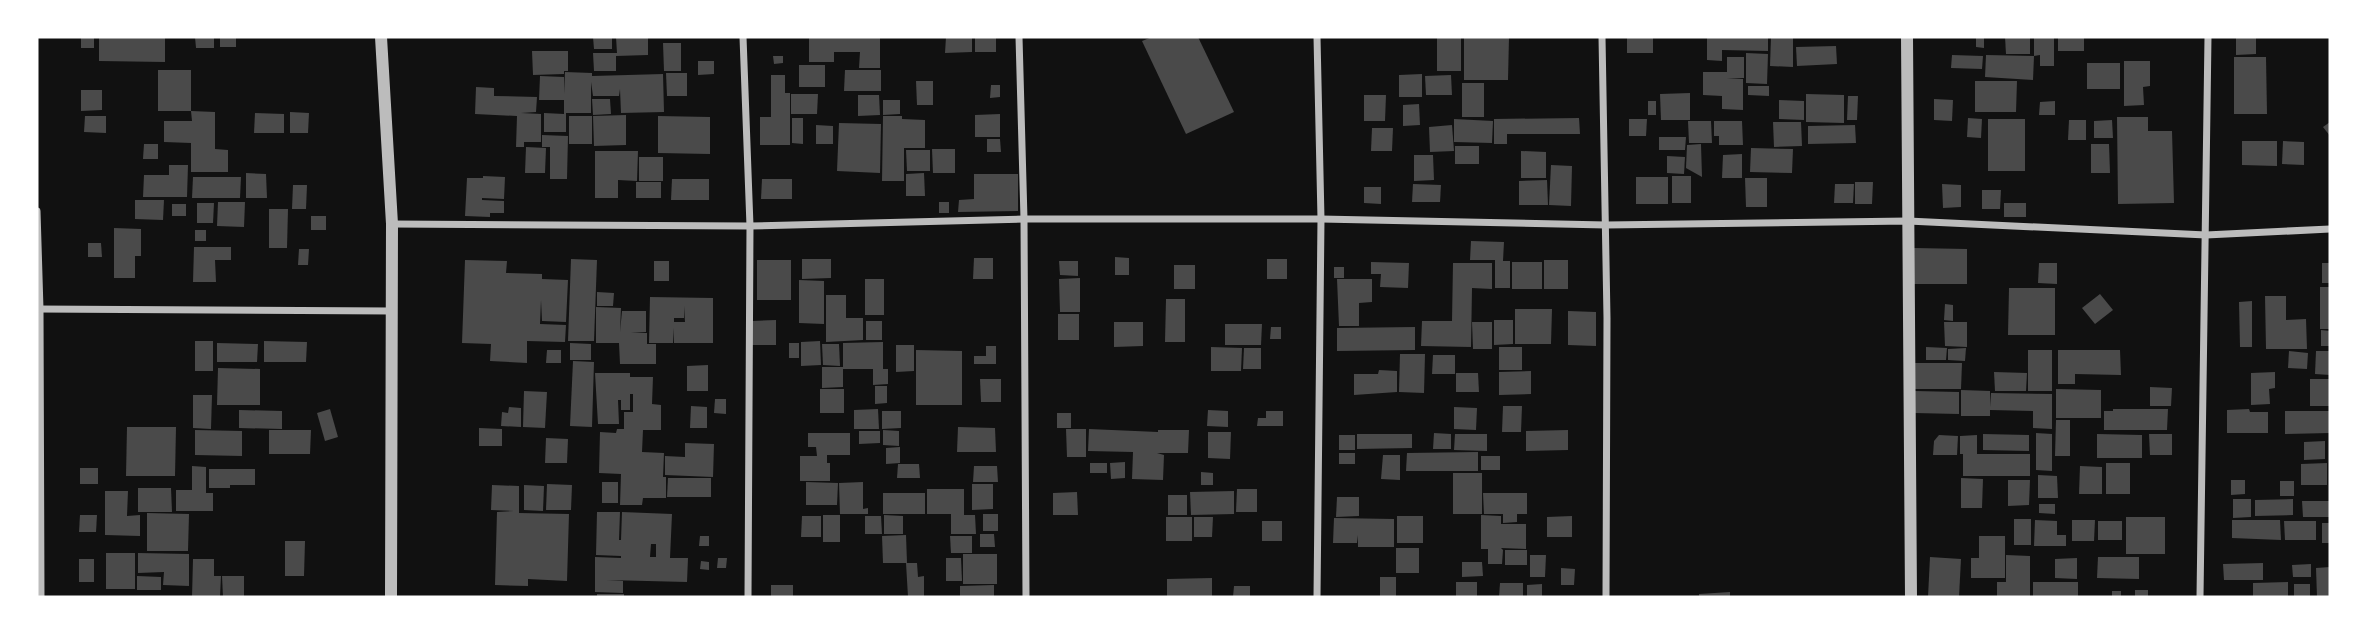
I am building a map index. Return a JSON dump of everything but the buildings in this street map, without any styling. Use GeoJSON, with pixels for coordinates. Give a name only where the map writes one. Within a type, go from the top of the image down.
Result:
{"type":"FeatureCollection","features":[{"type":"Feature","properties":{"kind":"street"},"geometry":{"type":"LineString","coordinates":[[381,37],[392,224],[391,597]]}},
{"type":"Feature","properties":{"kind":"street"},"geometry":{"type":"LineString","coordinates":[[743,37],[750,226],[748,597]]}},
{"type":"Feature","properties":{"kind":"street"},"geometry":{"type":"LineString","coordinates":[[1019,37],[1024,219],[1026,597]]}},
{"type":"Feature","properties":{"kind":"street"},"geometry":{"type":"LineString","coordinates":[[1317,37],[1321,219],[1317,597]]}},
{"type":"Feature","properties":{"kind":"street"},"geometry":{"type":"LineString","coordinates":[[1602,37],[1606,225],[1606,597]]}},
{"type":"Feature","properties":{"kind":"street"},"geometry":{"type":"LineString","coordinates":[[1907,37],[1911,597]]}},
{"type":"Feature","properties":{"kind":"street"},"geometry":{"type":"LineString","coordinates":[[2200,597],[2208,37]]}},
{"type":"Feature","properties":{"kind":"street"},"geometry":{"type":"LineString","coordinates":[[37,211],[41,597]]}},
{"type":"Feature","properties":{"kind":"street"},"geometry":{"type":"LineString","coordinates":[[392,224],[750,226],[1024,219],[1321,219],[1606,225],[1908,221],[2206,234],[2330,229]]}},
{"type":"Feature","properties":{"kind":"street"},"geometry":{"type":"LineString","coordinates":[[38,309],[393,311]]}}]}
